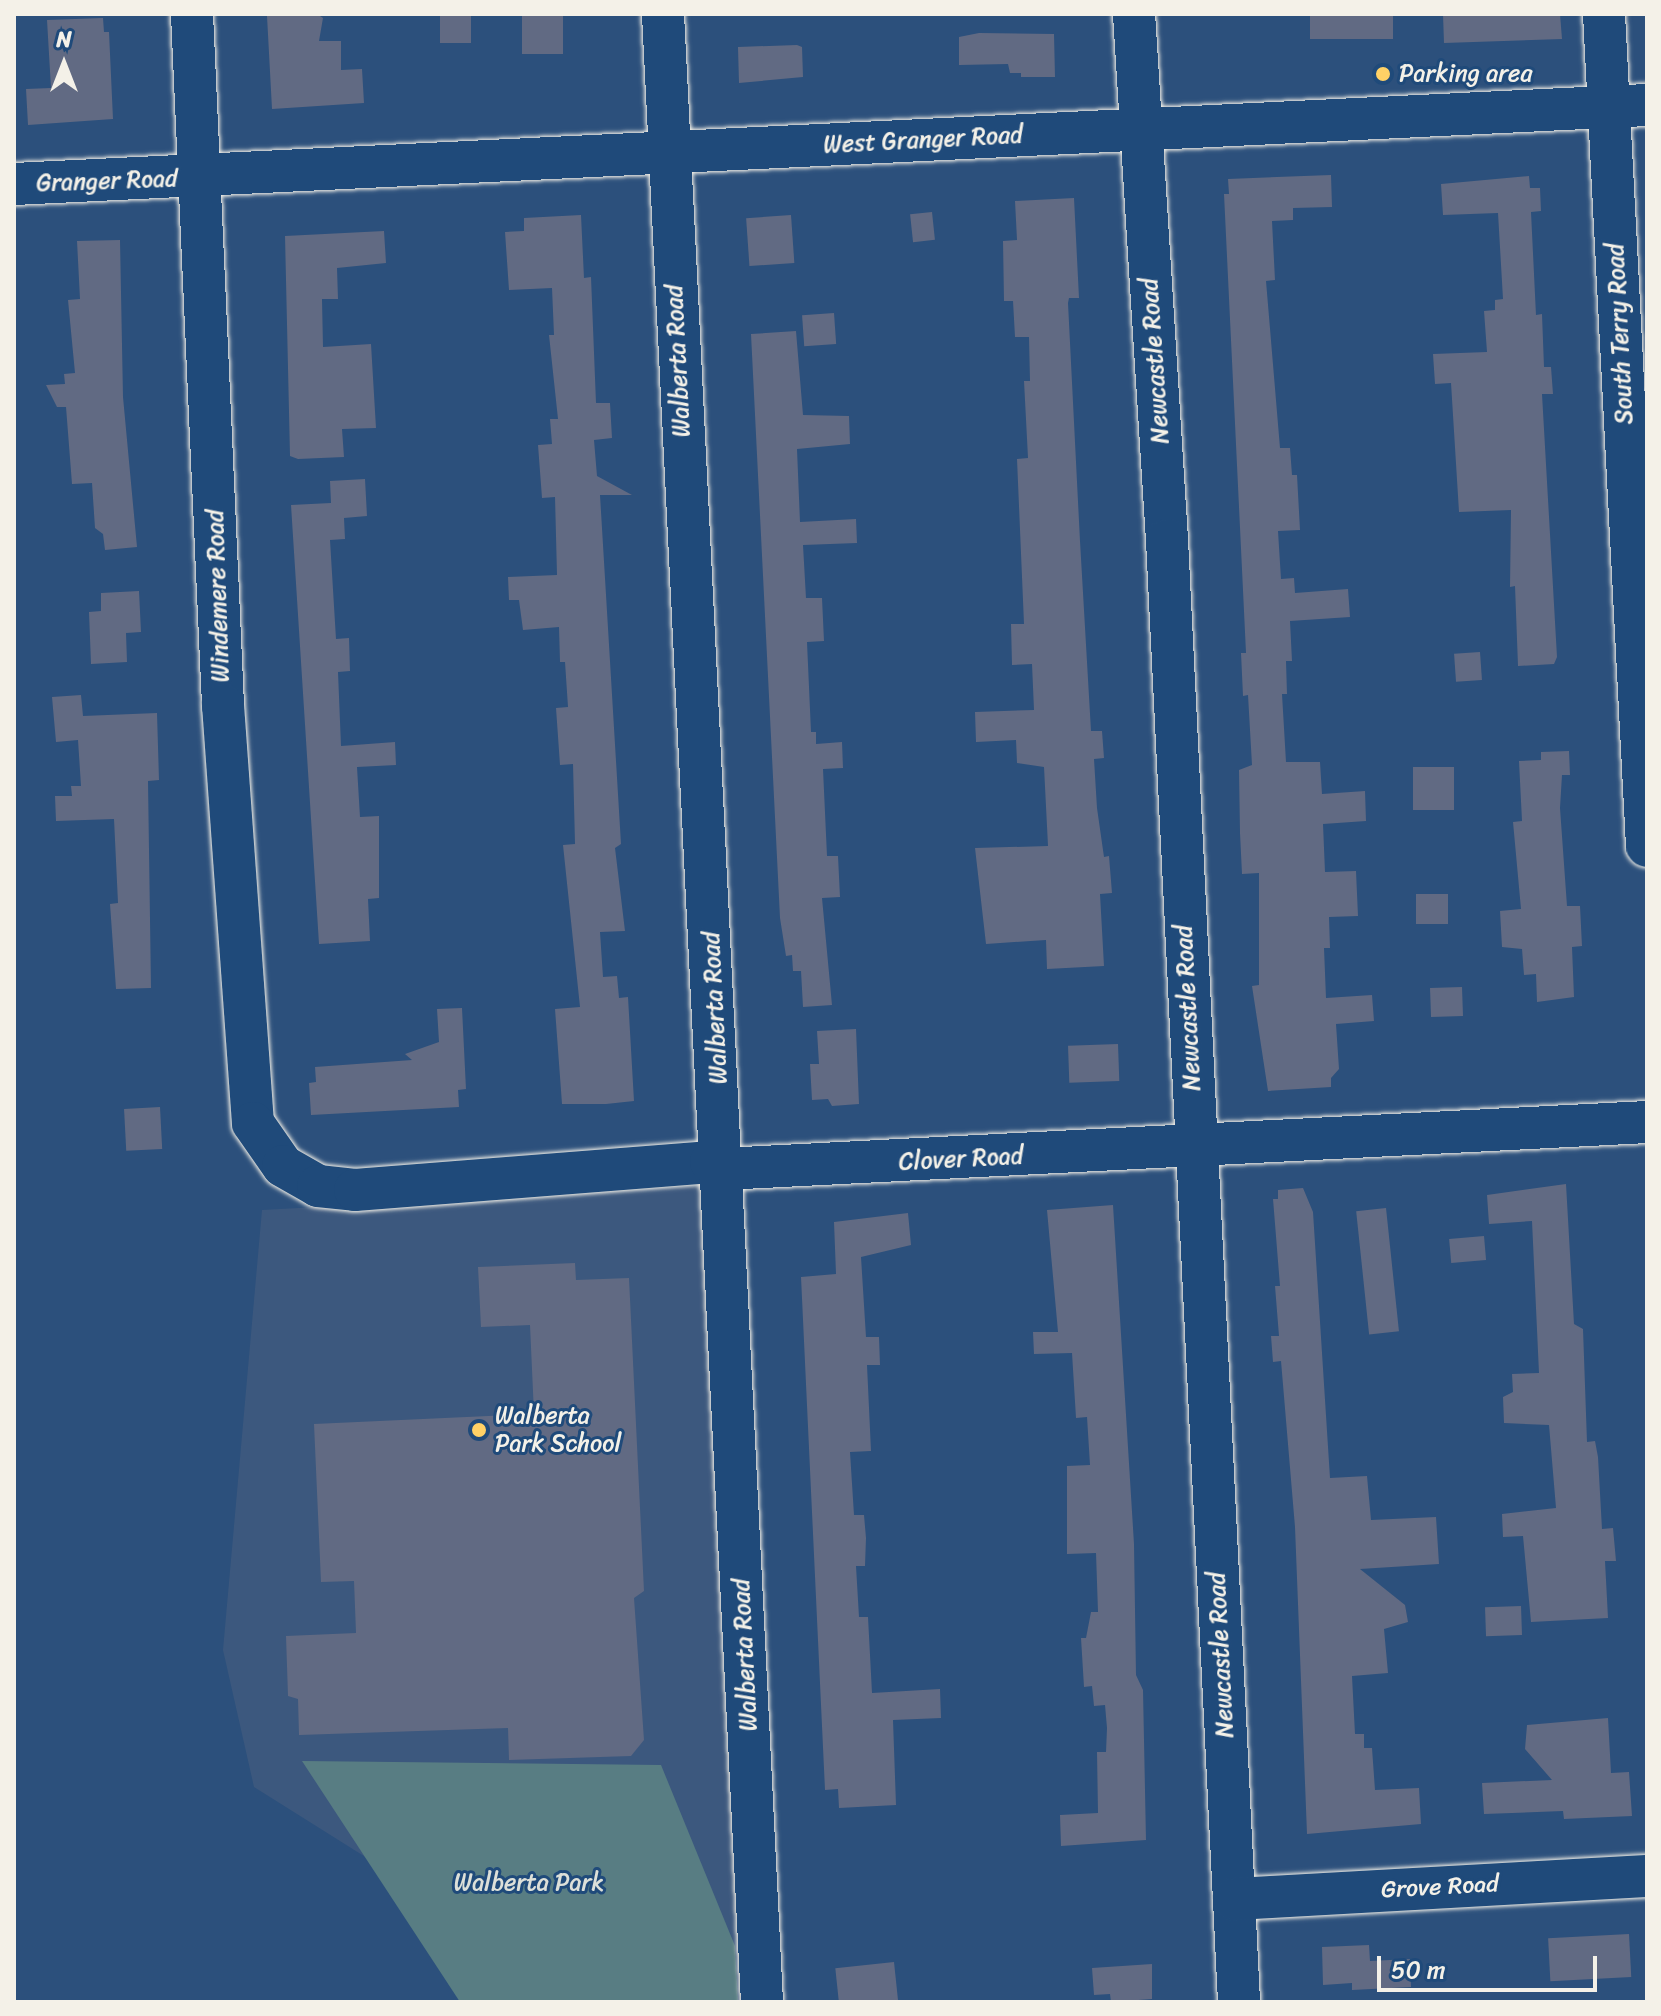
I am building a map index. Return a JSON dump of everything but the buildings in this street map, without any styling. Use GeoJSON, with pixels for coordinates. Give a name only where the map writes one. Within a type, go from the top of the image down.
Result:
{"type":"FeatureCollection","features":[{"type":"Feature","properties":{"kind":"street","name":"Windemere Road"},"geometry":{"type":"LineString","coordinates":[[192,14],[223,705],[253,1123],[283,1166]]}},
{"type":"Feature","properties":{"kind":"street","name":"Walberta Road"},"geometry":{"type":"LineString","coordinates":[[663,14],[723,1169],[762,2002]]}},
{"type":"Feature","properties":{"kind":"street","name":"Newcastle Road"},"geometry":{"type":"LineString","coordinates":[[1134,14],[1167,540],[1194,1148],[1239,2002]]}},
{"type":"Feature","properties":{"kind":"street","name":"South Terry Road"},"geometry":{"type":"LineString","coordinates":[[1604,14],[1628,106],[1647,846]]}},
{"type":"Feature","properties":{"kind":"street","name":"West Granger Road"},"geometry":{"type":"LineString","coordinates":[[200,178],[668,152],[1628,106]]}},
{"type":"Feature","properties":{"kind":"street","name":"Granger Road"},"geometry":{"type":"LineString","coordinates":[[14,184],[200,178]]}},
{"type":"Feature","properties":{"kind":"street","name":"Clover Road"},"geometry":{"type":"LineString","coordinates":[[283,1166],[318,1186],[355,1190],[711,1162],[723,1169],[1194,1148],[1647,1122]]}},
{"type":"Feature","properties":{"kind":"street","name":"Grove Road"},"geometry":{"type":"LineString","coordinates":[[1234,1899],[1647,1876]]}},
{"type":"Feature","properties":{"kind":"shaded area","name":"Walberta Park School"},"geometry":{"type":"Polygon","coordinates":[[[702,1186],[745,2002],[463,2002],[453,1912],[254,1787],[223,1650],[262,1210],[702,1186]]]}},
{"type":"Feature","properties":{"kind":"green space","name":"Walberta Park"},"geometry":{"type":"Polygon","coordinates":[[[302,1761],[661,1765],[735,1946],[738,2002],[460,2002],[302,1761]]]}},
{"type":"Feature","properties":{"kind":"place","name":"Parking area"},"geometry":{"type":"Point","coordinates":[1383,74]}},
{"type":"Feature","properties":{"kind":"place","name":"Walberta Park School"},"geometry":{"type":"Point","coordinates":[479,1430]}}]}
